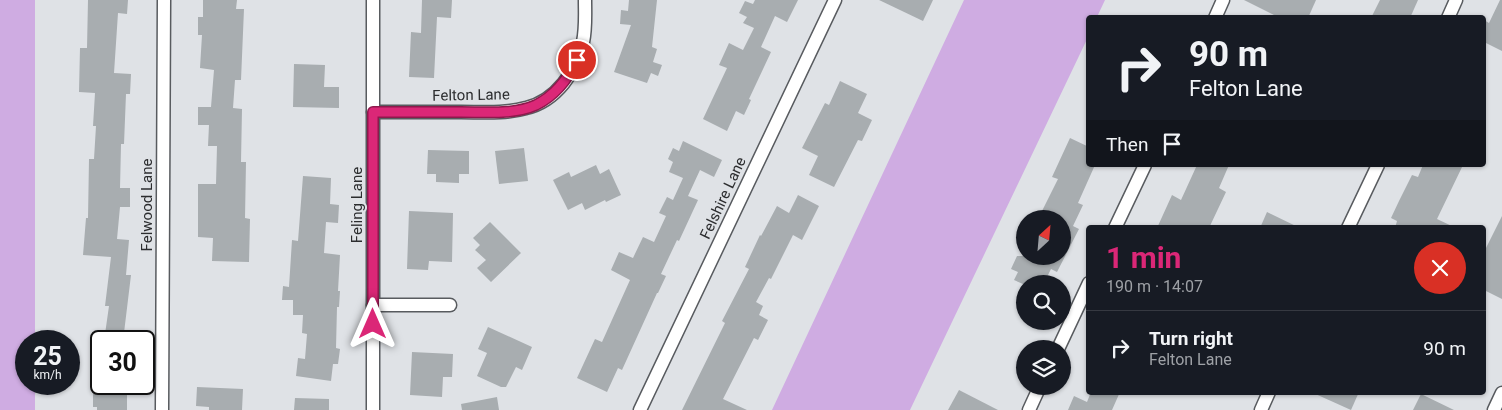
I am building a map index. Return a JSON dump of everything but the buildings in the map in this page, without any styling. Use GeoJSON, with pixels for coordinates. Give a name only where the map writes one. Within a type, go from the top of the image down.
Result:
{"type":"FeatureCollection","features":[{"type":"Feature","properties":{"kind":"street","name":"Felwood Lane"},"geometry":{"type":"LineString","coordinates":[[162,410],[164,0]]}},
{"type":"Feature","properties":{"kind":"street","name":"Feling Lane"},"geometry":{"type":"LineString","coordinates":[[373,0],[373,410]]}},
{"type":"Feature","properties":{"kind":"street","name":"Felton Lane"},"geometry":{"type":"LineString","coordinates":[[373,112],[504,112],[528,108],[538,104],[561,86],[577,60],[584,33],[585,0]]}},
{"type":"Feature","properties":{"kind":"street","name":"Felshire Lane"},"geometry":{"type":"LineString","coordinates":[[640,410],[835,0]]}},
{"type":"Feature","properties":{"kind":"street"},"geometry":{"type":"LineString","coordinates":[[1216,15],[1223,0]]}},
{"type":"Feature","properties":{"kind":"street"},"geometry":{"type":"LineString","coordinates":[[1449,15],[1456,0]]}},
{"type":"Feature","properties":{"kind":"street"},"geometry":{"type":"LineString","coordinates":[[1116,225],[1144,167]]}},
{"type":"Feature","properties":{"kind":"street"},"geometry":{"type":"LineString","coordinates":[[1349,225],[1377,167]]}},
{"type":"Feature","properties":{"kind":"street"},"geometry":{"type":"LineString","coordinates":[[1062,340],[1086,289]]}},
{"type":"Feature","properties":{"kind":"street"},"geometry":{"type":"LineString","coordinates":[[373,305],[450,305]]}},
{"type":"Feature","properties":{"kind":"street"},"geometry":{"type":"LineString","coordinates":[[1494,410],[1502,392]]}},
{"type":"Feature","properties":{"kind":"street"},"geometry":{"type":"LineString","coordinates":[[1029,410],[1036,395]]}},
{"type":"Feature","properties":{"kind":"street"},"geometry":{"type":"LineString","coordinates":[[1261,410],[1268,395]]}},
{"type":"Feature","properties":{"kind":"shaded area"},"geometry":{"type":"Polygon","coordinates":[[[0,0],[35,0],[35,330],[15,330],[15,395],[35,395],[35,410],[0,410],[0,0]]]}},
{"type":"Feature","properties":{"kind":"shaded area"},"geometry":{"type":"Polygon","coordinates":[[[964,0],[1105,0],[1098,15],[1086,15],[1086,41],[910,410],[772,410],[964,0]]]}},
{"type":"Feature","properties":{"kind":"route"},"geometry":{"type":"LineString","coordinates":[[373,324],[373,112],[504,112],[528,108],[546,99],[561,86],[577,60]]}}]}
